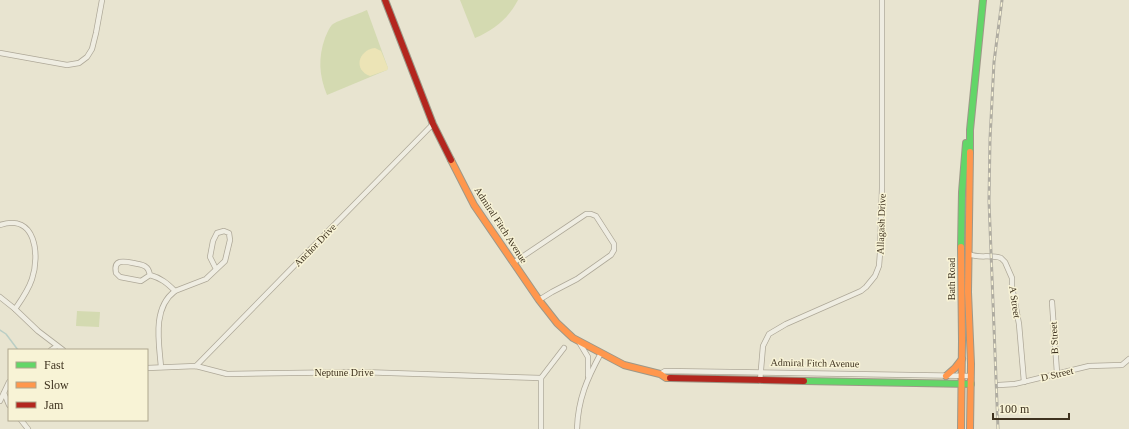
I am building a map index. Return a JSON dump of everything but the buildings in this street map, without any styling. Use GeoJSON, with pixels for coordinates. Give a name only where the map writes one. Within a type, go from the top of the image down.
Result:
{"type":"FeatureCollection","features":[{"type":"Feature","properties":{"kind":"street"},"geometry":{"type":"LineString","coordinates":[[0,53],[67,65],[79,63],[87,57],[92,49],[102,0]]}},
{"type":"Feature","properties":{"kind":"street","name":"Admiral Fitch Avenue"},"geometry":{"type":"LineString","coordinates":[[385,0],[433,124],[474,205],[513,263],[557,323],[579,342],[624,365],[660,374],[666,378],[971,384]]}},
{"type":"Feature","properties":{"kind":"street","name":"Allagash Drive"},"geometry":{"type":"LineString","coordinates":[[760,380],[763,346],[769,334],[786,324],[861,291],[871,282],[878,266],[880,253],[882,188],[882,0]]}},
{"type":"Feature","properties":{"kind":"street","name":"Bath Road"},"geometry":{"type":"LineString","coordinates":[[970,429],[971,330],[968,300],[970,130],[983,0]]}},
{"type":"Feature","properties":{"kind":"street","name":"Anchor Drive"},"geometry":{"type":"LineString","coordinates":[[196,366],[433,124]]}},
{"type":"Feature","properties":{"kind":"street","name":"Bath Road"},"geometry":{"type":"LineString","coordinates":[[961,429],[962,358],[960,271],[962,177],[968,133],[970,130]]}},
{"type":"Feature","properties":{"kind":"street"},"geometry":{"type":"LineString","coordinates":[[513,263],[586,214],[596,216],[614,244],[614,250],[611,255],[577,279],[540,300]]}},
{"type":"Feature","properties":{"kind":"street"},"geometry":{"type":"LineString","coordinates":[[0,226],[18,224],[25,227],[32,234],[36,250],[35,266],[32,278],[27,292],[15,309]]}},
{"type":"Feature","properties":{"kind":"street"},"geometry":{"type":"LineString","coordinates":[[161,367],[159,342],[161,312],[165,301],[174,290],[206,279],[225,261],[230,240],[228,233],[224,231],[217,233],[213,241],[210,257],[216,269]]}},
{"type":"Feature","properties":{"kind":"street","name":"A Street"},"geometry":{"type":"LineString","coordinates":[[969,254],[977,258],[992,256],[1001,258],[1009,269],[1012,278],[1012,287],[1017,310],[1024,382]]}},
{"type":"Feature","properties":{"kind":"street"},"geometry":{"type":"LineString","coordinates":[[150,275],[141,281],[120,277],[116,273],[115,267],[122,261],[144,265],[150,275],[167,282],[174,290]]}},
{"type":"Feature","properties":{"kind":"street"},"geometry":{"type":"LineString","coordinates":[[0,297],[38,331],[62,349]]}},
{"type":"Feature","properties":{"kind":"street","name":"B Street"},"geometry":{"type":"LineString","coordinates":[[1052,302],[1057,373]]}},
{"type":"Feature","properties":{"kind":"street"},"geometry":{"type":"LineString","coordinates":[[579,342],[588,357],[588,379]]}},
{"type":"Feature","properties":{"kind":"street"},"geometry":{"type":"LineString","coordinates":[[52,349],[57,346]]}},
{"type":"Feature","properties":{"kind":"street"},"geometry":{"type":"LineString","coordinates":[[541,429],[541,378],[564,348]]}},
{"type":"Feature","properties":{"kind":"street"},"geometry":{"type":"LineString","coordinates":[[577,429],[578,410],[588,379],[601,353]]}},
{"type":"Feature","properties":{"kind":"street"},"geometry":{"type":"LineString","coordinates":[[946,376],[955,368],[962,358]]}},
{"type":"Feature","properties":{"kind":"street","name":"D Street"},"geometry":{"type":"LineString","coordinates":[[999,385],[1024,382],[1089,366],[1122,366],[1129,359]]}},
{"type":"Feature","properties":{"kind":"street","name":"Neptune Drive"},"geometry":{"type":"LineString","coordinates":[[148,368],[196,366],[227,374],[361,372],[541,378]]}},
{"type":"Feature","properties":{"kind":"street","name":"Admiral Fitch Avenue"},"geometry":{"type":"LineString","coordinates":[[660,374],[665,371],[971,376]]}},
{"type":"Feature","properties":{"kind":"street"},"geometry":{"type":"LineString","coordinates":[[0,400],[8,384]]}},
{"type":"Feature","properties":{"kind":"street"},"geometry":{"type":"LineString","coordinates":[[4,393],[8,403]]}},
{"type":"Feature","properties":{"kind":"street"},"geometry":{"type":"LineString","coordinates":[[22,421],[28,429]]}},
{"type":"Feature","properties":{"kind":"green space"},"geometry":{"type":"Polygon","coordinates":[[[460,0],[518,0],[510,13],[500,23],[475,38],[460,0]]]}},
{"type":"Feature","properties":{"kind":"green space"},"geometry":{"type":"Polygon","coordinates":[[[367,10],[388,68],[387,70],[327,95],[322,80],[320,60],[328,31],[335,23],[367,10]]]}},
{"type":"Feature","properties":{"kind":"green space"},"geometry":{"type":"Polygon","coordinates":[[[77,311],[100,312],[99,327],[76,326],[77,311]]]}},
{"type":"Feature","properties":{"kind":"sand"},"geometry":{"type":"Polygon","coordinates":[[[375,48],[381,51],[388,68],[387,70],[370,76],[361,69],[360,60],[361,56],[365,52],[375,48]]]}},
{"type":"Feature","properties":{"kind":"waterway"},"geometry":{"type":"LineString","coordinates":[[0,330],[6,334],[17,349]]}},
{"type":"Feature","properties":{"kind":"railway"},"geometry":{"type":"LineString","coordinates":[[998,429],[989,201],[990,139],[994,62],[1002,0]]}},
{"type":"Feature","properties":{"kind":"traffic: fast"},"geometry":{"type":"LineString","coordinates":[[970,152],[970,130],[983,0]]}},
{"type":"Feature","properties":{"kind":"traffic: fast"},"geometry":{"type":"LineString","coordinates":[[961,247],[962,192],[966,143]]}},
{"type":"Feature","properties":{"kind":"traffic: fast"},"geometry":{"type":"LineString","coordinates":[[804,381],[971,384]]}},
{"type":"Feature","properties":{"kind":"traffic: slow"},"geometry":{"type":"LineString","coordinates":[[970,152],[968,292],[971,364],[970,429]]}},
{"type":"Feature","properties":{"kind":"traffic: slow"},"geometry":{"type":"LineString","coordinates":[[451,160],[474,205],[539,300],[557,323],[573,338],[624,365],[670,378]]}},
{"type":"Feature","properties":{"kind":"traffic: slow"},"geometry":{"type":"LineString","coordinates":[[961,247],[961,429]]}},
{"type":"Feature","properties":{"kind":"traffic: slow"},"geometry":{"type":"LineString","coordinates":[[946,376],[962,359]]}},
{"type":"Feature","properties":{"kind":"traffic: jam"},"geometry":{"type":"LineString","coordinates":[[385,0],[433,124],[451,160]]}},
{"type":"Feature","properties":{"kind":"traffic: jam"},"geometry":{"type":"LineString","coordinates":[[670,378],[804,381]]}}]}
